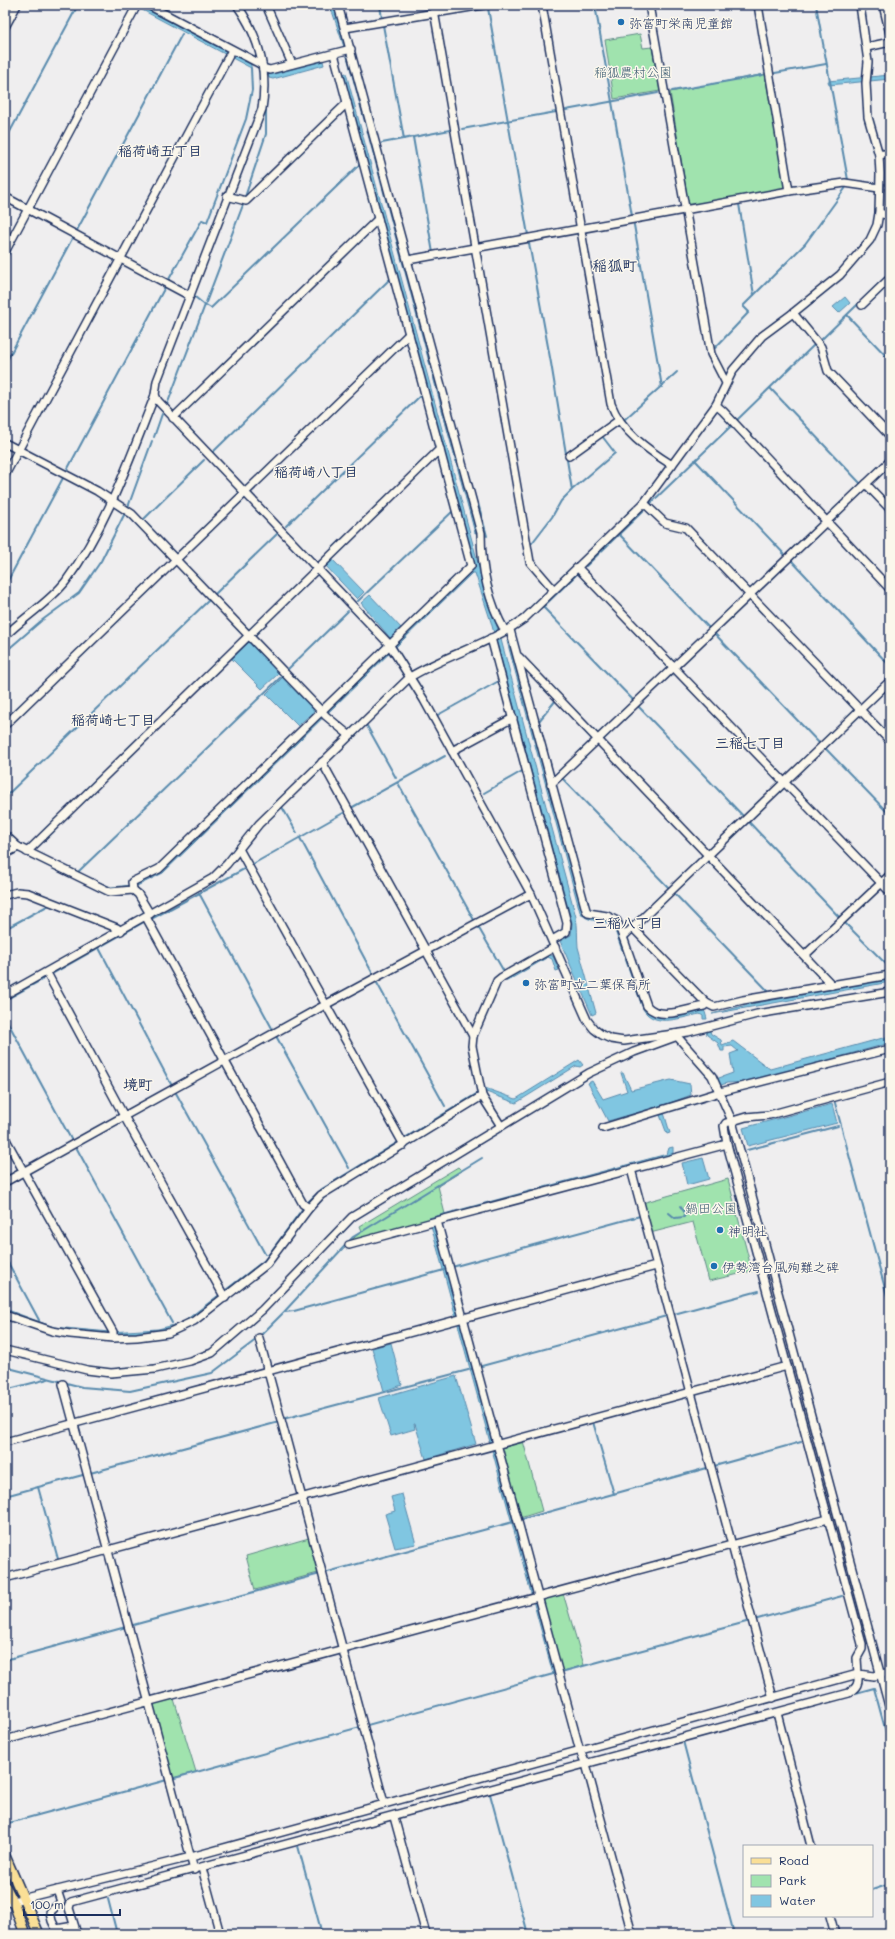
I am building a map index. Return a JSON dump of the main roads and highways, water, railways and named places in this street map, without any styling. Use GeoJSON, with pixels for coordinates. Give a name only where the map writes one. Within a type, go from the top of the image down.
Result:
{"type":"FeatureCollection","features":[{"type":"Feature","properties":{"kind":"main road"},"geometry":{"type":"LineString","coordinates":[[5,1856],[39,1934]]}},
{"type":"Feature","properties":{"kind":"main road"},"geometry":{"type":"LineString","coordinates":[[5,1886],[9,1902],[24,1934]]}},
{"type":"Feature","properties":{"kind":"water"},"geometry":{"type":"Polygon","coordinates":[[[133,5],[141,5],[251,63],[251,68],[133,5]]]}},
{"type":"Feature","properties":{"kind":"water"},"geometry":{"type":"Polygon","coordinates":[[[330,5],[333,5],[349,53],[478,532],[475,533],[346,53],[330,5]]]}},
{"type":"Feature","properties":{"kind":"water"},"geometry":{"type":"Polygon","coordinates":[[[323,61],[324,65],[273,79],[269,78],[268,74],[274,74],[323,61]]]}},
{"type":"Feature","properties":{"kind":"water"},"geometry":{"type":"Polygon","coordinates":[[[346,73],[485,589],[500,636],[576,917],[578,947],[596,1013],[592,1015],[560,941],[571,935],[572,923],[491,622],[475,573],[472,573],[163,873],[135,887],[112,891],[74,874],[17,844],[5,833],[5,829],[19,843],[77,873],[111,887],[134,885],[161,870],[475,566],[343,74],[346,73]]]}},
{"type":"Feature","properties":{"kind":"water"},"geometry":{"type":"Polygon","coordinates":[[[890,75],[890,79],[829,85],[828,81],[890,75]]]}},
{"type":"Feature","properties":{"kind":"water"},"geometry":{"type":"Polygon","coordinates":[[[845,297],[850,303],[839,313],[833,307],[845,297]]]}},
{"type":"Feature","properties":{"kind":"water"},"geometry":{"type":"Polygon","coordinates":[[[331,558],[364,592],[357,599],[324,564],[331,558]]]}},
{"type":"Feature","properties":{"kind":"water"},"geometry":{"type":"Polygon","coordinates":[[[370,595],[402,629],[391,639],[361,603],[370,595]]]}},
{"type":"Feature","properties":{"kind":"water"},"geometry":{"type":"Polygon","coordinates":[[[247,640],[279,673],[262,689],[230,657],[247,640]]]}},
{"type":"Feature","properties":{"kind":"water"},"geometry":{"type":"Polygon","coordinates":[[[510,640],[583,911],[616,923],[645,1008],[650,1013],[672,1016],[703,1010],[707,1019],[703,1019],[703,1016],[700,1014],[669,1020],[654,1019],[648,1015],[643,1009],[614,928],[606,923],[587,918],[580,912],[507,641],[510,640]]]}},
{"type":"Feature","properties":{"kind":"water"},"geometry":{"type":"Polygon","coordinates":[[[283,677],[315,710],[298,726],[266,694],[283,677]]]}},
{"type":"Feature","properties":{"kind":"water"},"geometry":{"type":"Polygon","coordinates":[[[548,955],[553,956],[559,970],[556,971],[552,959],[548,957],[507,981],[506,978],[548,955]]]}},
{"type":"Feature","properties":{"kind":"water"},"geometry":{"type":"Polygon","coordinates":[[[890,979],[890,982],[712,1014],[751,1004],[890,979]]]}},
{"type":"Feature","properties":{"kind":"water"},"geometry":{"type":"Polygon","coordinates":[[[710,1031],[711,1034],[721,1040],[722,1045],[733,1041],[770,1069],[890,1036],[890,1043],[748,1082],[727,1083],[718,1086],[716,1079],[733,1073],[730,1054],[738,1051],[732,1046],[724,1047],[724,1051],[721,1051],[718,1043],[707,1035],[706,1032],[710,1031]]]}},
{"type":"Feature","properties":{"kind":"water"},"geometry":{"type":"Polygon","coordinates":[[[579,1060],[583,1065],[580,1067],[576,1066],[516,1103],[486,1092],[480,1095],[322,1192],[273,1255],[196,1317],[169,1330],[154,1333],[115,1335],[52,1329],[5,1312],[5,1309],[54,1327],[110,1332],[158,1329],[182,1323],[264,1260],[306,1203],[321,1189],[485,1088],[516,1099],[579,1060]]]}},
{"type":"Feature","properties":{"kind":"water"},"geometry":{"type":"Polygon","coordinates":[[[621,1073],[623,1073],[631,1090],[671,1080],[690,1084],[691,1095],[662,1106],[670,1133],[667,1134],[657,1107],[608,1121],[588,1083],[592,1081],[603,1099],[627,1091],[621,1073]]]}},
{"type":"Feature","properties":{"kind":"water"},"geometry":{"type":"Polygon","coordinates":[[[832,1104],[837,1123],[748,1146],[743,1128],[832,1104]]]}},
{"type":"Feature","properties":{"kind":"water"},"geometry":{"type":"Polygon","coordinates":[[[673,1147],[673,1156],[434,1220],[556,1673],[553,1674],[429,1218],[667,1154],[669,1148],[673,1147]]]}},
{"type":"Feature","properties":{"kind":"water"},"geometry":{"type":"Polygon","coordinates":[[[703,1158],[709,1179],[687,1185],[682,1163],[703,1158]]]}},
{"type":"Feature","properties":{"kind":"water"},"geometry":{"type":"Polygon","coordinates":[[[391,1343],[402,1385],[384,1391],[372,1348],[391,1343]]]}},
{"type":"Feature","properties":{"kind":"water"},"geometry":{"type":"Polygon","coordinates":[[[456,1376],[476,1444],[426,1459],[415,1424],[415,1429],[391,1436],[379,1398],[456,1376]]]}},
{"type":"Feature","properties":{"kind":"water"},"geometry":{"type":"Polygon","coordinates":[[[402,1494],[416,1544],[395,1548],[385,1514],[395,1511],[391,1497],[402,1494]]]}},
{"type":"Feature","properties":{"kind":"waterway"},"geometry":{"type":"LineString","coordinates":[[5,141],[78,5]]}},
{"type":"Feature","properties":{"kind":"waterway"},"geometry":{"type":"LineString","coordinates":[[380,5],[382,19]]}},
{"type":"Feature","properties":{"kind":"waterway"},"geometry":{"type":"LineString","coordinates":[[595,5],[632,216]]}},
{"type":"Feature","properties":{"kind":"waterway"},"geometry":{"type":"LineString","coordinates":[[816,5],[848,180]]}},
{"type":"Feature","properties":{"kind":"waterway"},"geometry":{"type":"LineString","coordinates":[[488,8],[528,235]]}},
{"type":"Feature","properties":{"kind":"waterway"},"geometry":{"type":"LineString","coordinates":[[383,25],[404,139]]}},
{"type":"Feature","properties":{"kind":"waterway"},"geometry":{"type":"LineString","coordinates":[[76,232],[182,34]]}},
{"type":"Feature","properties":{"kind":"waterway"},"geometry":{"type":"LineString","coordinates":[[775,73],[826,64]]}},
{"type":"Feature","properties":{"kind":"waterway"},"geometry":{"type":"LineString","coordinates":[[168,281],[202,220],[207,222],[246,119],[252,90],[251,68]]}},
{"type":"Feature","properties":{"kind":"waterway"},"geometry":{"type":"LineString","coordinates":[[672,91],[763,75]]}},
{"type":"Feature","properties":{"kind":"waterway"},"geometry":{"type":"LineString","coordinates":[[566,110],[658,93]]}},
{"type":"Feature","properties":{"kind":"waterway"},"geometry":{"type":"LineString","coordinates":[[245,197],[266,134],[266,110]]}},
{"type":"Feature","properties":{"kind":"waterway"},"geometry":{"type":"LineString","coordinates":[[462,129],[556,112]]}},
{"type":"Feature","properties":{"kind":"waterway"},"geometry":{"type":"LineString","coordinates":[[382,143],[450,130]]}},
{"type":"Feature","properties":{"kind":"waterway"},"geometry":{"type":"LineString","coordinates":[[413,137],[433,253]]}},
{"type":"Feature","properties":{"kind":"waterway"},"geometry":{"type":"LineString","coordinates":[[206,305],[211,308],[359,165]]}},
{"type":"Feature","properties":{"kind":"waterway"},"geometry":{"type":"LineString","coordinates":[[715,348],[749,312],[743,306],[805,244],[847,186]]}},
{"type":"Feature","properties":{"kind":"waterway"},"geometry":{"type":"LineString","coordinates":[[739,204],[754,295]]}},
{"type":"Feature","properties":{"kind":"waterway"},"geometry":{"type":"LineString","coordinates":[[167,405],[243,205]]}},
{"type":"Feature","properties":{"kind":"waterway"},"geometry":{"type":"LineString","coordinates":[[634,225],[662,387]]}},
{"type":"Feature","properties":{"kind":"waterway"},"geometry":{"type":"LineString","coordinates":[[5,364],[73,237]]}},
{"type":"Feature","properties":{"kind":"waterway"},"geometry":{"type":"LineString","coordinates":[[529,243],[572,490],[561,501],[552,517],[532,543]]}},
{"type":"Feature","properties":{"kind":"waterway"},"geometry":{"type":"LineString","coordinates":[[821,340],[890,273]]}},
{"type":"Feature","properties":{"kind":"waterway"},"geometry":{"type":"LineString","coordinates":[[213,452],[390,279]]}},
{"type":"Feature","properties":{"kind":"waterway"},"geometry":{"type":"LineString","coordinates":[[66,472],[165,287]]}},
{"type":"Feature","properties":{"kind":"waterway"},"geometry":{"type":"LineString","coordinates":[[195,297],[206,306]]}},
{"type":"Feature","properties":{"kind":"waterway"},"geometry":{"type":"LineString","coordinates":[[847,315],[890,360]]}},
{"type":"Feature","properties":{"kind":"waterway"},"geometry":{"type":"LineString","coordinates":[[737,420],[814,345]]}},
{"type":"Feature","properties":{"kind":"waterway"},"geometry":{"type":"LineString","coordinates":[[625,419],[677,372]]}},
{"type":"Feature","properties":{"kind":"waterway"},"geometry":{"type":"LineString","coordinates":[[770,388],[861,484]]}},
{"type":"Feature","properties":{"kind":"waterway"},"geometry":{"type":"LineString","coordinates":[[286,526],[421,395]]}},
{"type":"Feature","properties":{"kind":"waterway"},"geometry":{"type":"LineString","coordinates":[[154,437],[162,414]]}},
{"type":"Feature","properties":{"kind":"waterway"},"geometry":{"type":"LineString","coordinates":[[651,503],[731,426]]}},
{"type":"Feature","properties":{"kind":"waterway"},"geometry":{"type":"LineString","coordinates":[[573,489],[615,453],[602,436],[604,435]]}},
{"type":"Feature","properties":{"kind":"waterway"},"geometry":{"type":"LineString","coordinates":[[128,507],[152,441]]}},
{"type":"Feature","properties":{"kind":"waterway"},"geometry":{"type":"LineString","coordinates":[[143,520],[204,460]]}},
{"type":"Feature","properties":{"kind":"waterway"},"geometry":{"type":"LineString","coordinates":[[695,460],[786,556]]}},
{"type":"Feature","properties":{"kind":"waterway"},"geometry":{"type":"LineString","coordinates":[[5,586],[63,478]]}},
{"type":"Feature","properties":{"kind":"waterway"},"geometry":{"type":"LineString","coordinates":[[478,503],[487,536]]}},
{"type":"Feature","properties":{"kind":"waterway"},"geometry":{"type":"LineString","coordinates":[[586,566],[644,510]]}},
{"type":"Feature","properties":{"kind":"waterway"},"geometry":{"type":"LineString","coordinates":[[358,601],[453,511]]}},
{"type":"Feature","properties":{"kind":"waterway"},"geometry":{"type":"LineString","coordinates":[[125,513],[138,524]]}},
{"type":"Feature","properties":{"kind":"waterway"},"geometry":{"type":"LineString","coordinates":[[5,652],[41,621],[79,593],[101,561],[125,513]]}},
{"type":"Feature","properties":{"kind":"waterway"},"geometry":{"type":"LineString","coordinates":[[214,595],[277,534]]}},
{"type":"Feature","properties":{"kind":"waterway"},"geometry":{"type":"LineString","coordinates":[[619,534],[710,629]]}},
{"type":"Feature","properties":{"kind":"waterway"},"geometry":{"type":"LineString","coordinates":[[791,560],[890,666]]}},
{"type":"Feature","properties":{"kind":"waterway"},"geometry":{"type":"LineString","coordinates":[[577,574],[543,607],[635,702]]}},
{"type":"Feature","properties":{"kind":"waterway"},"geometry":{"type":"LineString","coordinates":[[5,797],[209,600]]}},
{"type":"Feature","properties":{"kind":"waterway"},"geometry":{"type":"LineString","coordinates":[[287,670],[348,611]]}},
{"type":"Feature","properties":{"kind":"waterway"},"geometry":{"type":"LineString","coordinates":[[714,633],[821,745]]}},
{"type":"Feature","properties":{"kind":"waterway"},"geometry":{"type":"LineString","coordinates":[[79,871],[282,676]]}},
{"type":"Feature","properties":{"kind":"waterway"},"geometry":{"type":"LineString","coordinates":[[436,716],[497,682]]}},
{"type":"Feature","properties":{"kind":"waterway"},"geometry":{"type":"LineString","coordinates":[[542,734],[539,721],[556,700]]}},
{"type":"Feature","properties":{"kind":"waterway"},"geometry":{"type":"LineString","coordinates":[[638,706],[744,817]]}},
{"type":"Feature","properties":{"kind":"waterway"},"geometry":{"type":"LineString","coordinates":[[367,726],[396,778]]}},
{"type":"Feature","properties":{"kind":"waterway"},"geometry":{"type":"LineString","coordinates":[[825,748],[890,815]]}},
{"type":"Feature","properties":{"kind":"waterway"},"geometry":{"type":"LineString","coordinates":[[351,808],[445,756]]}},
{"type":"Feature","properties":{"kind":"waterway"},"geometry":{"type":"LineString","coordinates":[[549,760],[554,778]]}},
{"type":"Feature","properties":{"kind":"waterway"},"geometry":{"type":"LineString","coordinates":[[484,793],[524,770]]}},
{"type":"Feature","properties":{"kind":"waterway"},"geometry":{"type":"LineString","coordinates":[[563,779],[669,888]]}},
{"type":"Feature","properties":{"kind":"waterway"},"geometry":{"type":"LineString","coordinates":[[398,783],[474,920]]}},
{"type":"Feature","properties":{"kind":"waterway"},"geometry":{"type":"LineString","coordinates":[[282,807],[297,833]]}},
{"type":"Feature","properties":{"kind":"waterway"},"geometry":{"type":"LineString","coordinates":[[253,864],[345,812]]}},
{"type":"Feature","properties":{"kind":"waterway"},"geometry":{"type":"LineString","coordinates":[[747,820],[840,918]]}},
{"type":"Feature","properties":{"kind":"waterway"},"geometry":{"type":"LineString","coordinates":[[300,838],[374,976]]}},
{"type":"Feature","properties":{"kind":"waterway"},"geometry":{"type":"LineString","coordinates":[[153,918],[246,868]]}},
{"type":"Feature","properties":{"kind":"waterway"},"geometry":{"type":"LineString","coordinates":[[199,893],[273,1030]]}},
{"type":"Feature","properties":{"kind":"waterway"},"geometry":{"type":"LineString","coordinates":[[674,893],[769,992]]}},
{"type":"Feature","properties":{"kind":"waterway"},"geometry":{"type":"LineString","coordinates":[[5,929],[49,905]]}},
{"type":"Feature","properties":{"kind":"waterway"},"geometry":{"type":"LineString","coordinates":[[52,974],[144,922]]}},
{"type":"Feature","properties":{"kind":"waterway"},"geometry":{"type":"LineString","coordinates":[[844,922],[890,968]]}},
{"type":"Feature","properties":{"kind":"waterway"},"geometry":{"type":"LineString","coordinates":[[477,925],[503,970]]}},
{"type":"Feature","properties":{"kind":"waterway"},"geometry":{"type":"LineString","coordinates":[[99,948],[172,1086]]}},
{"type":"Feature","properties":{"kind":"waterway"},"geometry":{"type":"LineString","coordinates":[[5,1000],[43,979]]}},
{"type":"Feature","properties":{"kind":"waterway"},"geometry":{"type":"LineString","coordinates":[[377,983],[445,1106]]}},
{"type":"Feature","properties":{"kind":"waterway"},"geometry":{"type":"LineString","coordinates":[[5,1017],[72,1141]]}},
{"type":"Feature","properties":{"kind":"waterway"},"geometry":{"type":"LineString","coordinates":[[276,1036],[349,1168]]}},
{"type":"Feature","properties":{"kind":"waterway"},"geometry":{"type":"LineString","coordinates":[[176,1093],[265,1254]]}},
{"type":"Feature","properties":{"kind":"waterway"},"geometry":{"type":"LineString","coordinates":[[835,1103],[890,1307]]}},
{"type":"Feature","properties":{"kind":"waterway"},"geometry":{"type":"LineString","coordinates":[[747,1150],[838,1126]]}},
{"type":"Feature","properties":{"kind":"waterway"},"geometry":{"type":"LineString","coordinates":[[76,1147],[172,1323]]}},
{"type":"Feature","properties":{"kind":"waterway"},"geometry":{"type":"LineString","coordinates":[[260,1336],[353,1237],[482,1158]]}},
{"type":"Feature","properties":{"kind":"waterway"},"geometry":{"type":"LineString","coordinates":[[669,1213],[675,1218],[684,1217],[685,1213],[680,1206]]}},
{"type":"Feature","properties":{"kind":"waterway"},"geometry":{"type":"LineString","coordinates":[[452,1267],[640,1216]]}},
{"type":"Feature","properties":{"kind":"waterway"},"geometry":{"type":"LineString","coordinates":[[5,1257],[39,1320]]}},
{"type":"Feature","properties":{"kind":"waterway"},"geometry":{"type":"LineString","coordinates":[[285,1312],[294,1311],[444,1270]]}},
{"type":"Feature","properties":{"kind":"waterway"},"geometry":{"type":"LineString","coordinates":[[478,1367],[759,1291]]}},
{"type":"Feature","properties":{"kind":"waterway"},"geometry":{"type":"LineString","coordinates":[[5,1367],[82,1387],[130,1391],[212,1373],[257,1339]]}},
{"type":"Feature","properties":{"kind":"waterway"},"geometry":{"type":"LineString","coordinates":[[283,1419],[472,1369]]}},
{"type":"Feature","properties":{"kind":"waterway"},"geometry":{"type":"LineString","coordinates":[[5,1390],[48,1379]]}},
{"type":"Feature","properties":{"kind":"waterway"},"geometry":{"type":"LineString","coordinates":[[5,1496],[279,1422]]}},
{"type":"Feature","properties":{"kind":"waterway"},"geometry":{"type":"LineString","coordinates":[[593,1422],[614,1494]]}},
{"type":"Feature","properties":{"kind":"waterway"},"geometry":{"type":"LineString","coordinates":[[519,1520],[801,1442]]}},
{"type":"Feature","properties":{"kind":"waterway"},"geometry":{"type":"LineString","coordinates":[[38,1487],[58,1559]]}},
{"type":"Feature","properties":{"kind":"waterway"},"geometry":{"type":"LineString","coordinates":[[324,1573],[513,1522]]}},
{"type":"Feature","properties":{"kind":"waterway"},"geometry":{"type":"LineString","coordinates":[[5,1660],[320,1574]]}},
{"type":"Feature","properties":{"kind":"waterway"},"geometry":{"type":"LineString","coordinates":[[754,1620],[842,1596]]}},
{"type":"Feature","properties":{"kind":"waterway"},"geometry":{"type":"LineString","coordinates":[[561,1672],[750,1621]]}},
{"type":"Feature","properties":{"kind":"waterway"},"geometry":{"type":"LineString","coordinates":[[171,1779],[557,1673]]}},
{"type":"Feature","properties":{"kind":"waterway"},"geometry":{"type":"LineString","coordinates":[[852,1694],[874,1688],[890,1747]]}},
{"type":"Feature","properties":{"kind":"waterway"},"geometry":{"type":"LineString","coordinates":[[683,1741],[734,1934]]}},
{"type":"Feature","properties":{"kind":"waterway"},"geometry":{"type":"LineString","coordinates":[[5,1824],[167,1780]]}},
{"type":"Feature","properties":{"kind":"waterway"},"geometry":{"type":"LineString","coordinates":[[490,1794],[528,1934]]}},
{"type":"Feature","properties":{"kind":"waterway"},"geometry":{"type":"LineString","coordinates":[[298,1846],[322,1934]]}},
{"type":"Feature","properties":{"kind":"waterway"},"geometry":{"type":"LineString","coordinates":[[873,1890],[890,1884]]}},
{"type":"Feature","properties":{"kind":"waterway"},"geometry":{"type":"LineString","coordinates":[[108,1899],[117,1934]]}},
{"type":"Feature","properties":{"kind":"place","name":"弥富町栄南児童館"},"geometry":{"type":"Point","coordinates":[621,22]}},
{"type":"Feature","properties":{"kind":"place","name":"弥富町立二葉保育所"},"geometry":{"type":"Point","coordinates":[526,983]}},
{"type":"Feature","properties":{"kind":"place","name":"神明社"},"geometry":{"type":"Point","coordinates":[720,1230]}},
{"type":"Feature","properties":{"kind":"place","name":"伊勢湾台風殉難之碑"},"geometry":{"type":"Point","coordinates":[714,1266]}},
{"type":"Feature","properties":{"kind":"district","name":"稲荷崎五丁目"},"geometry":{"type":"Point","coordinates":[160,150]}},
{"type":"Feature","properties":{"kind":"district","name":"稲狐町"},"geometry":{"type":"Point","coordinates":[615,265]}},
{"type":"Feature","properties":{"kind":"district","name":"稲荷崎八丁目"},"geometry":{"type":"Point","coordinates":[316,471]}},
{"type":"Feature","properties":{"kind":"district","name":"稲荷崎七丁目"},"geometry":{"type":"Point","coordinates":[113,719]}},
{"type":"Feature","properties":{"kind":"district","name":"三稲七丁目"},"geometry":{"type":"Point","coordinates":[750,742]}},
{"type":"Feature","properties":{"kind":"district","name":"三稲八丁目"},"geometry":{"type":"Point","coordinates":[628,922]}},
{"type":"Feature","properties":{"kind":"district","name":"境町"},"geometry":{"type":"Point","coordinates":[138,1084]}},
{"type":"Feature","properties":{"kind":"park label","name":"稲狐農村公園"},"geometry":{"type":"Point","coordinates":[633,71]}},
{"type":"Feature","properties":{"kind":"park label","name":"鍋田公園"},"geometry":{"type":"Point","coordinates":[711,1207]}}]}
